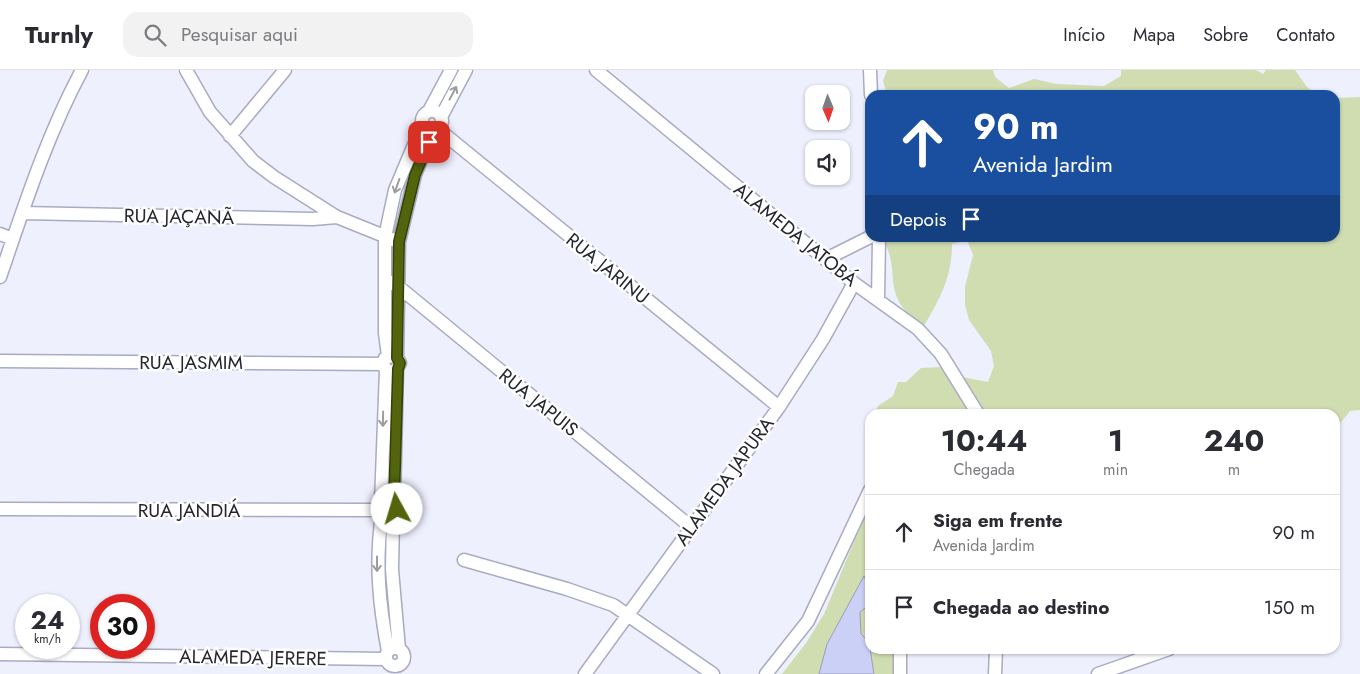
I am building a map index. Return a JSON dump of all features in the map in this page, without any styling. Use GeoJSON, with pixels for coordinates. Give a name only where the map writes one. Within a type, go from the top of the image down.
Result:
{"type":"FeatureCollection","features":[{"type":"Feature","properties":{"kind":"street"},"geometry":{"type":"LineString","coordinates":[[0,277],[22,213],[62,111],[82,70]]}},
{"type":"Feature","properties":{"kind":"street"},"geometry":{"type":"LineString","coordinates":[[186,70],[210,112],[241,150],[267,172],[337,217],[399,242]]}},
{"type":"Feature","properties":{"kind":"street"},"geometry":{"type":"LineString","coordinates":[[230,136],[285,70]]}},
{"type":"Feature","properties":{"kind":"street"},"geometry":{"type":"LineString","coordinates":[[395,662],[392,570],[386,509],[390,363],[400,288],[399,242],[415,175],[452,70]]}},
{"type":"Feature","properties":{"kind":"street"},"geometry":{"type":"LineString","coordinates":[[390,363],[385,344],[385,237],[395,190],[466,70]]}},
{"type":"Feature","properties":{"kind":"street","name":"ALAMEDA JATOBÁ"},"geometry":{"type":"LineString","coordinates":[[596,70],[854,283],[918,329],[941,354],[975,409]]}},
{"type":"Feature","properties":{"kind":"street"},"geometry":{"type":"LineString","coordinates":[[870,70],[871,90]]}},
{"type":"Feature","properties":{"kind":"street","name":"RUA JARINU"},"geometry":{"type":"LineString","coordinates":[[433,123],[778,407]]}},
{"type":"Feature","properties":{"kind":"street","name":"RUA JAÇANÃ"},"geometry":{"type":"LineString","coordinates":[[22,213],[313,220],[337,217]]}},
{"type":"Feature","properties":{"kind":"street"},"geometry":{"type":"LineString","coordinates":[[0,234],[13,239]]}},
{"type":"Feature","properties":{"kind":"street"},"geometry":{"type":"LineString","coordinates":[[826,259],[865,240]]}},
{"type":"Feature","properties":{"kind":"street"},"geometry":{"type":"LineString","coordinates":[[878,300],[879,242]]}},
{"type":"Feature","properties":{"kind":"street","name":"RUA JAPUIS"},"geometry":{"type":"LineString","coordinates":[[385,279],[400,288],[690,527]]}},
{"type":"Feature","properties":{"kind":"street","name":"ALAMEDA JAPURA"},"geometry":{"type":"LineString","coordinates":[[585,674],[778,407],[823,340],[854,283]]}},
{"type":"Feature","properties":{"kind":"street","name":"RUA JASMIM"},"geometry":{"type":"LineString","coordinates":[[0,361],[390,363]]}},
{"type":"Feature","properties":{"kind":"street"},"geometry":{"type":"LineString","coordinates":[[766,674],[808,621],[865,501]]}},
{"type":"Feature","properties":{"kind":"street","name":"RUA JANDIÁ"},"geometry":{"type":"LineString","coordinates":[[0,509],[386,509]]}},
{"type":"Feature","properties":{"kind":"street"},"geometry":{"type":"LineString","coordinates":[[464,560],[567,589],[613,605],[629,614],[712,674]]}},
{"type":"Feature","properties":{"kind":"street","name":"ALAMEDA JERERE"},"geometry":{"type":"LineString","coordinates":[[0,654],[395,662]]}},
{"type":"Feature","properties":{"kind":"street"},"geometry":{"type":"LineString","coordinates":[[900,654],[900,674]]}},
{"type":"Feature","properties":{"kind":"street"},"geometry":{"type":"LineString","coordinates":[[995,674],[996,654]]}},
{"type":"Feature","properties":{"kind":"street"},"geometry":{"type":"LineString","coordinates":[[1098,674],[1155,654]]}},
{"type":"Feature","properties":{"kind":"green space"},"geometry":{"type":"Polygon","coordinates":[[[887,70],[993,70],[995,77],[1009,88],[1034,79],[1057,84],[1104,86],[1121,76],[1121,70],[1256,70],[1263,74],[1266,70],[1295,70],[1311,90],[886,90],[883,81],[887,70]]]}},
{"type":"Feature","properties":{"kind":"green space"},"geometry":{"type":"Polygon","coordinates":[[[1360,97],[1360,410],[1350,411],[1340,424],[1340,409],[876,409],[893,396],[898,382],[906,382],[921,368],[942,367],[957,376],[988,382],[994,366],[991,351],[969,320],[965,305],[965,287],[973,255],[968,242],[1340,242],[1340,98],[1360,97]]]}},
{"type":"Feature","properties":{"kind":"green space"},"geometry":{"type":"Polygon","coordinates":[[[884,242],[960,242],[952,244],[948,276],[941,295],[925,324],[922,326],[908,314],[895,293],[888,251],[884,242]]]}},
{"type":"Feature","properties":{"kind":"green space"},"geometry":{"type":"Polygon","coordinates":[[[865,515],[865,654],[898,654],[898,674],[782,674],[806,643],[824,614],[865,515]]]}},
{"type":"Feature","properties":{"kind":"water"},"geometry":{"type":"Polygon","coordinates":[[[864,576],[865,608],[860,612],[861,634],[865,638],[865,654],[871,654],[874,674],[819,674],[827,644],[864,576]]]}},
{"type":"Feature","properties":{"kind":"route"},"geometry":{"type":"LineString","coordinates":[[397,509],[394,501],[398,369],[400,363],[397,358],[400,288],[399,242],[415,175],[429,142]]}}]}
